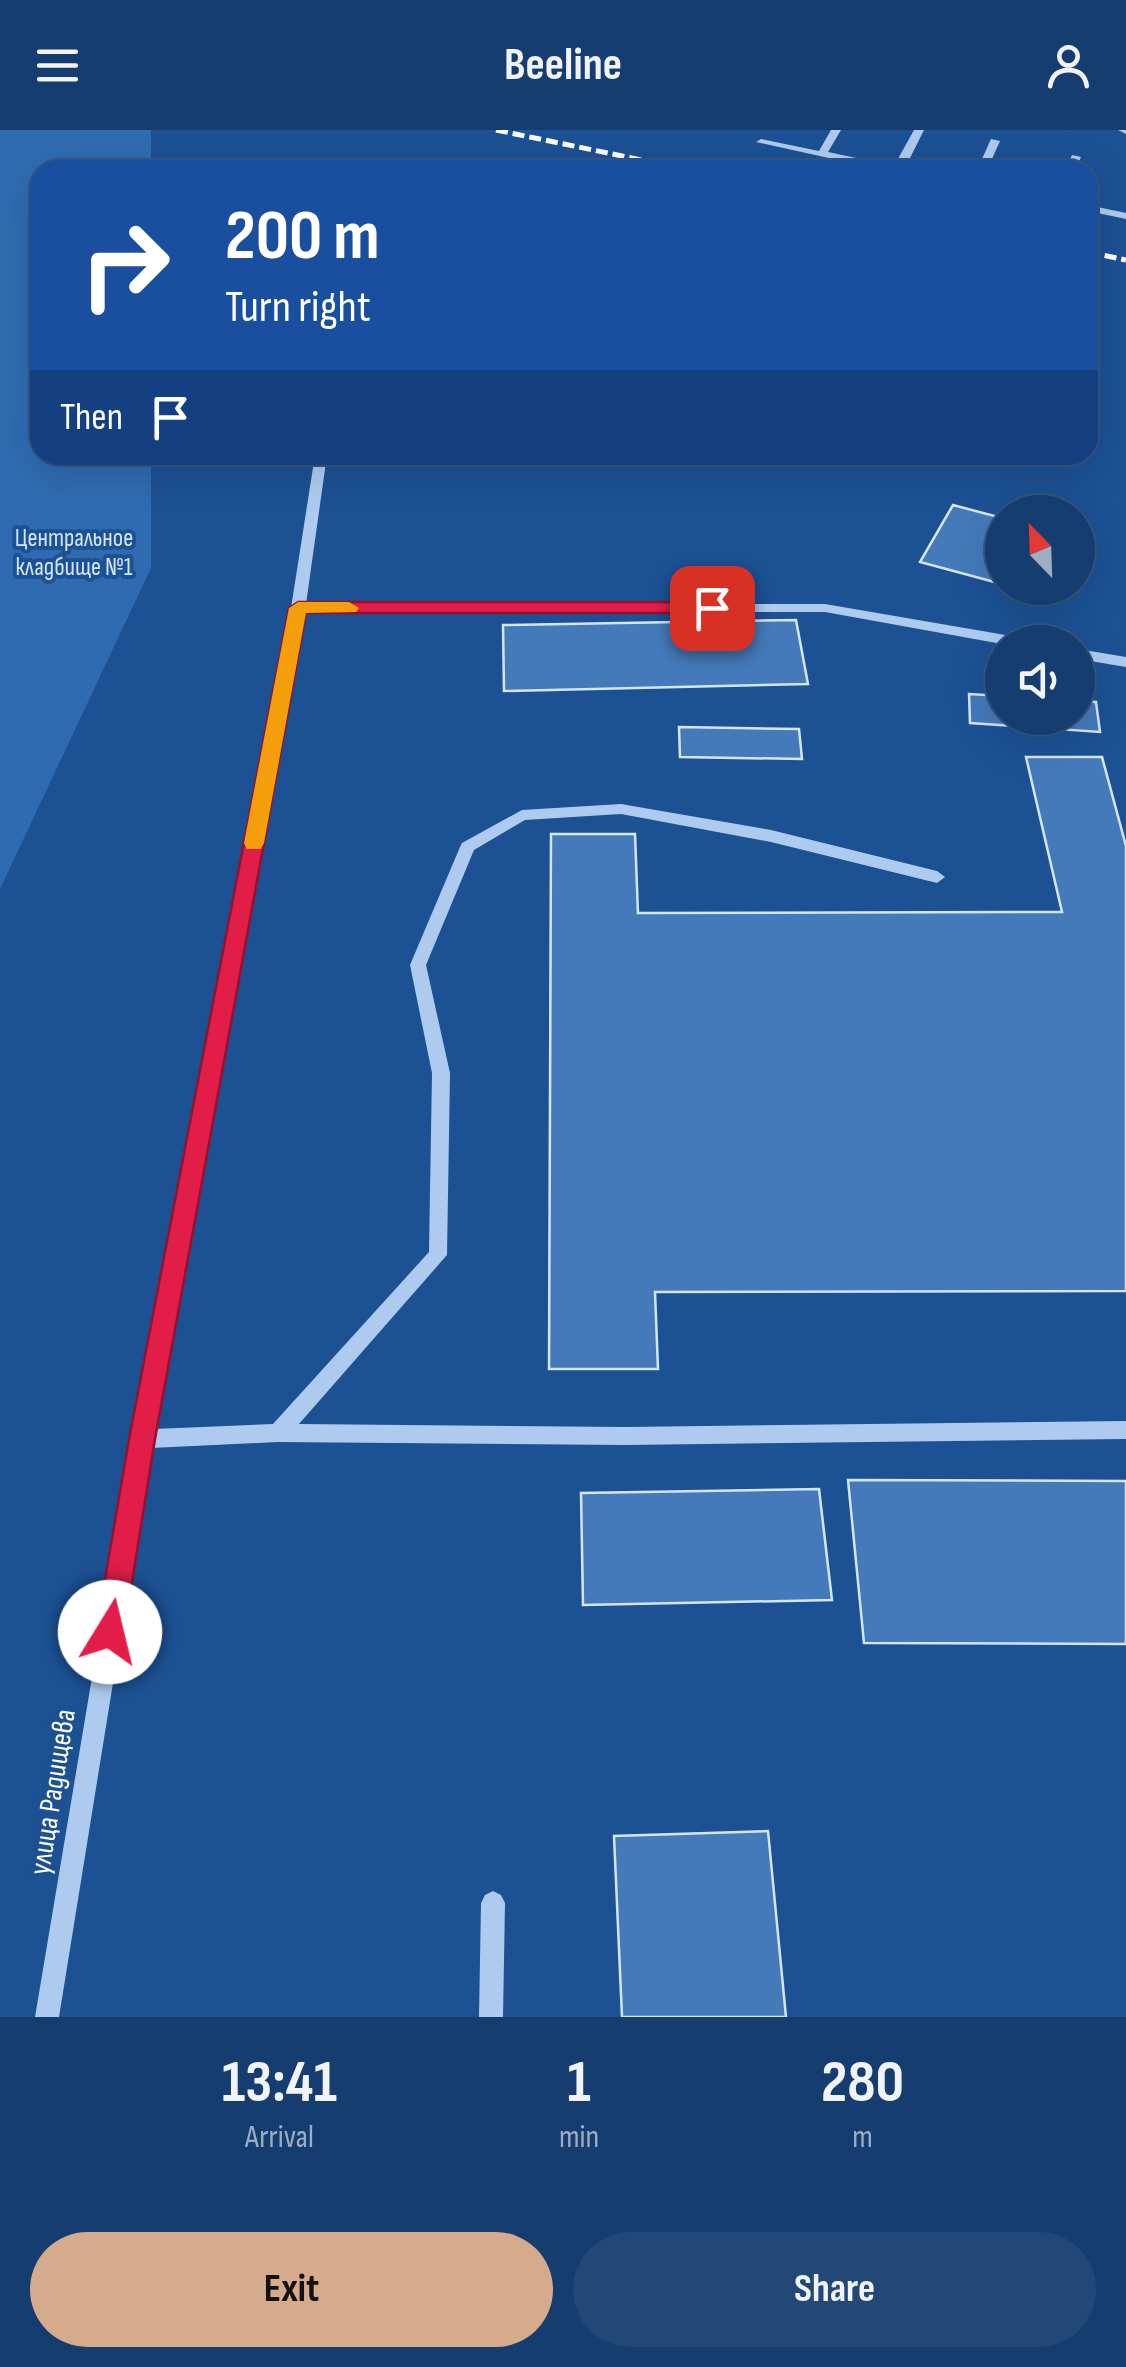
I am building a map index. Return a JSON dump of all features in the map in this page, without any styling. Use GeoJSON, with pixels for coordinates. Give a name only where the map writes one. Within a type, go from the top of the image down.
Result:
{"type":"FeatureCollection","features":[{"type":"Feature","properties":{"kind":"street"},"geometry":{"type":"LineString","coordinates":[[822,154],[836,130]]}},
{"type":"Feature","properties":{"kind":"street"},"geometry":{"type":"LineString","coordinates":[[903,160],[919,130]]}},
{"type":"Feature","properties":{"kind":"street"},"geometry":{"type":"LineString","coordinates":[[986,160],[995,140]]}},
{"type":"Feature","properties":{"kind":"street"},"geometry":{"type":"LineString","coordinates":[[761,142],[850,160]]}},
{"type":"Feature","properties":{"kind":"street"},"geometry":{"type":"LineString","coordinates":[[1098,210],[1126,216]]}},
{"type":"Feature","properties":{"kind":"street","name":"улица Радищева"},"geometry":{"type":"LineString","coordinates":[[47,2017],[142,1439],[298,608],[319,465]]}},
{"type":"Feature","properties":{"kind":"street"},"geometry":{"type":"LineString","coordinates":[[298,608],[825,608],[985,636]]}},
{"type":"Feature","properties":{"kind":"street"},"geometry":{"type":"LineString","coordinates":[[1095,657],[1126,662]]}},
{"type":"Feature","properties":{"kind":"street"},"geometry":{"type":"LineString","coordinates":[[278,1433],[438,1256],[442,1074],[418,964],[468,847],[522,815],[621,809],[772,836],[937,878]]}},
{"type":"Feature","properties":{"kind":"street"},"geometry":{"type":"LineString","coordinates":[[142,1439],[278,1433],[625,1436],[1126,1430]]}},
{"type":"Feature","properties":{"kind":"street"},"geometry":{"type":"LineString","coordinates":[[490,2017],[492,1904]]}},
{"type":"Feature","properties":{"kind":"green space","name":"Центральное кладбище №1"},"geometry":{"type":"Polygon","coordinates":[[[0,130],[151,130],[151,160],[30,160],[30,465],[151,465],[151,568],[0,889],[0,130]]]}},
{"type":"Feature","properties":{"kind":"building"},"geometry":{"type":"Polygon","coordinates":[[[953,505],[985,513],[985,579],[920,562],[953,505]]]}},
{"type":"Feature","properties":{"kind":"building"},"geometry":{"type":"Polygon","coordinates":[[[796,620],[808,684],[504,691],[503,625],[796,620]]]}},
{"type":"Feature","properties":{"kind":"building"},"geometry":{"type":"Polygon","coordinates":[[[969,694],[985,695],[985,724],[970,723],[969,694]]]}},
{"type":"Feature","properties":{"kind":"building"},"geometry":{"type":"Polygon","coordinates":[[[1095,702],[1096,702],[1100,732],[1095,732],[1095,702]]]}},
{"type":"Feature","properties":{"kind":"building"},"geometry":{"type":"Polygon","coordinates":[[[679,727],[799,729],[802,759],[680,757],[679,727]]]}},
{"type":"Feature","properties":{"kind":"building"},"geometry":{"type":"Polygon","coordinates":[[[1026,757],[1102,757],[1126,846],[1126,1291],[655,1292],[658,1369],[549,1369],[551,834],[635,834],[638,913],[1062,912],[1026,757]]]}},
{"type":"Feature","properties":{"kind":"building"},"geometry":{"type":"Polygon","coordinates":[[[848,1480],[1126,1481],[1126,1644],[864,1643],[848,1480]]]}},
{"type":"Feature","properties":{"kind":"building"},"geometry":{"type":"Polygon","coordinates":[[[819,1489],[832,1600],[583,1605],[581,1493],[819,1489]]]}},
{"type":"Feature","properties":{"kind":"building"},"geometry":{"type":"Polygon","coordinates":[[[768,1831],[786,2017],[622,2017],[614,1836],[768,1831]]]}},
{"type":"Feature","properties":{"kind":"railway"},"geometry":{"type":"LineString","coordinates":[[496,130],[642,160]]}},
{"type":"Feature","properties":{"kind":"railway"},"geometry":{"type":"LineString","coordinates":[[1098,254],[1126,260]]}},
{"type":"Feature","properties":{"kind":"slow traffic"},"geometry":{"type":"LineString","coordinates":[[254,843],[298,608],[349,608]]}},
{"type":"Feature","properties":{"kind":"route"},"geometry":{"type":"LineString","coordinates":[[110,1632],[142,1439],[298,608],[712,608]]}}]}
